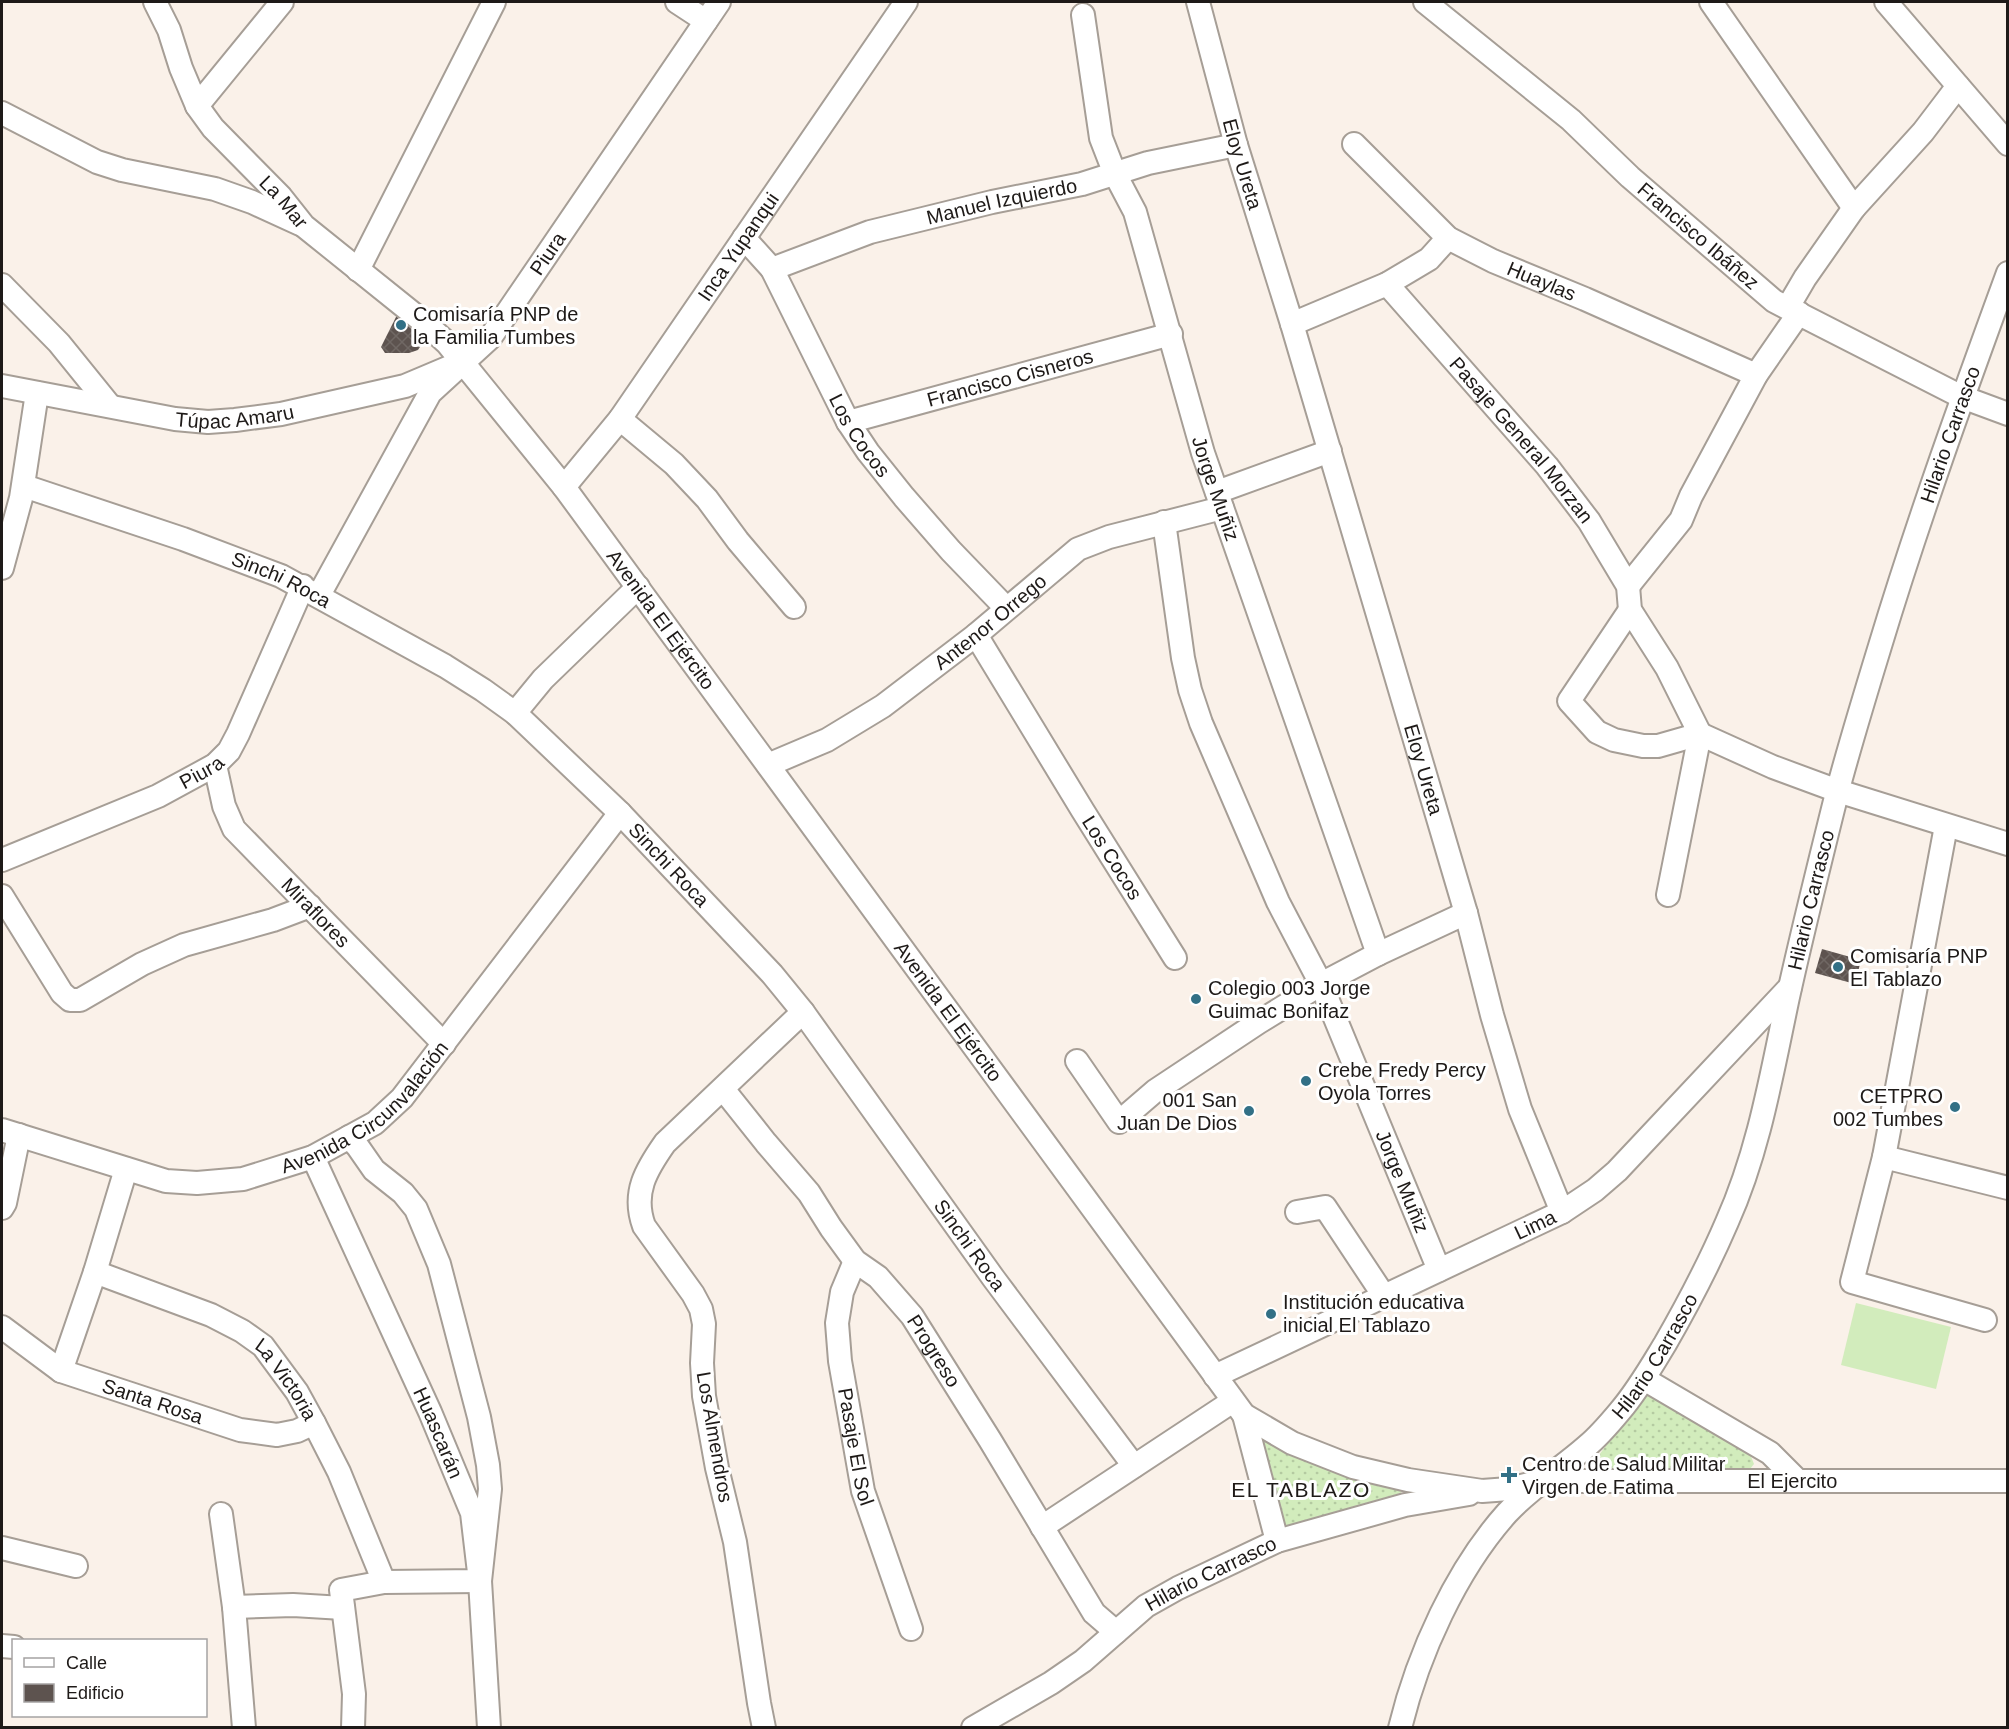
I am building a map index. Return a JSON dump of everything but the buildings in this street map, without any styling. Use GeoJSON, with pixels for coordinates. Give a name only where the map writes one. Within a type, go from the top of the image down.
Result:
{"type":"FeatureCollection","features":[{"type":"Feature","properties":{"kind":"street","name":"La Mar"},"geometry":{"type":"LineString","coordinates":[[155,2],[169,30],[181,68],[197,106],[213,128],[267,182],[304,226],[426,324],[447,343],[462,362]]}},
{"type":"Feature","properties":{"kind":"street"},"geometry":{"type":"LineString","coordinates":[[197,106],[282,2]]}},
{"type":"Feature","properties":{"kind":"street"},"geometry":{"type":"LineString","coordinates":[[358,270],[494,2]]}},
{"type":"Feature","properties":{"kind":"street"},"geometry":{"type":"LineString","coordinates":[[677,2],[706,21]]}},
{"type":"Feature","properties":{"kind":"street","name":"Piura"},"geometry":{"type":"LineString","coordinates":[[2,860],[158,796],[215,765],[229,751],[311,591],[430,393],[490,338],[719,2]]}},
{"type":"Feature","properties":{"kind":"street","name":"Inca Yupanqui"},"geometry":{"type":"LineString","coordinates":[[564,487],[620,419],[906,2]]}},
{"type":"Feature","properties":{"kind":"street","name":"Eloy Ureta"},"geometry":{"type":"LineString","coordinates":[[1198,2],[1236,144],[1330,451],[1466,914],[1492,1015],[1520,1108],[1562,1212]]}},
{"type":"Feature","properties":{"kind":"street","name":"Francisco Ibáñez"},"geometry":{"type":"LineString","coordinates":[[1425,2],[1571,120],[1630,177],[1774,301],[1962,397],[2007,414]]}},
{"type":"Feature","properties":{"kind":"street"},"geometry":{"type":"LineString","coordinates":[[1711,2],[1854,208]]}},
{"type":"Feature","properties":{"kind":"street"},"geometry":{"type":"LineString","coordinates":[[1898,7],[1958,86],[2007,144]]}},
{"type":"Feature","properties":{"kind":"street","name":"Jorge Muñiz"},"geometry":{"type":"LineString","coordinates":[[1083,15],[1101,138],[1115,174],[1135,212],[1203,453],[1378,954]]}},
{"type":"Feature","properties":{"kind":"street"},"geometry":{"type":"LineString","coordinates":[[1628,586],[1681,520],[1691,496],[1793,310],[1805,278],[1854,208],[1923,132],[1958,86]]}},
{"type":"Feature","properties":{"kind":"street"},"geometry":{"type":"LineString","coordinates":[[2,113],[97,162],[122,170],[215,189],[252,202],[304,226]]}},
{"type":"Feature","properties":{"kind":"street","name":"Manuel Izquierdo"},"geometry":{"type":"LineString","coordinates":[[772,269],[870,232],[992,202],[1082,184],[1148,163],[1236,144]]}},
{"type":"Feature","properties":{"kind":"street","name":"Huaylas"},"geometry":{"type":"LineString","coordinates":[[1354,144],[1448,238],[1493,261],[1756,375]]}},
{"type":"Feature","properties":{"kind":"street","name":"Los Cocos"},"geometry":{"type":"LineString","coordinates":[[744,238],[772,269],[848,422],[868,452],[904,497],[1006,608]]}},
{"type":"Feature","properties":{"kind":"street"},"geometry":{"type":"LineString","coordinates":[[1292,324],[1387,284],[1429,259],[1448,238]]}},
{"type":"Feature","properties":{"kind":"street","name":"Hilario Carrasco"},"geometry":{"type":"LineString","coordinates":[[1400,1728],[1412,1683],[1430,1639],[1450,1597],[1483,1545],[1508,1512],[1542,1481],[1589,1444],[1623,1408],[1644,1379],[1697,1288],[1730,1217],[1763,1113],[1791,986],[1851,740],[1902,574],[2007,273]]}},
{"type":"Feature","properties":{"kind":"street","name":"Pasaje General Morzan"},"geometry":{"type":"LineString","coordinates":[[1387,284],[1547,466],[1589,520],[1628,586],[1630,610]]}},
{"type":"Feature","properties":{"kind":"street"},"geometry":{"type":"LineString","coordinates":[[2,285],[59,343],[110,406]]}},
{"type":"Feature","properties":{"kind":"street","name":"Francisco Cisneros"},"geometry":{"type":"LineString","coordinates":[[848,422],[1171,334]]}},
{"type":"Feature","properties":{"kind":"street","name":"Túpac Amaru"},"geometry":{"type":"LineString","coordinates":[[2,386],[208,422],[280,414],[405,386],[462,362]]}},
{"type":"Feature","properties":{"kind":"street","name":"Avenida El Ejército"},"geometry":{"type":"LineString","coordinates":[[462,362],[564,487],[1239,1408],[1292,1443],[1353,1467],[1408,1480],[1482,1491],[1509,1489],[1542,1481]]}},
{"type":"Feature","properties":{"kind":"street"},"geometry":{"type":"LineString","coordinates":[[2,568],[37,393]]}},
{"type":"Feature","properties":{"kind":"street"},"geometry":{"type":"LineString","coordinates":[[620,419],[674,464],[707,498],[738,541],[795,608]]}},
{"type":"Feature","properties":{"kind":"street","name":"Antenor Orrego"},"geometry":{"type":"LineString","coordinates":[[768,765],[827,740],[882,706],[976,634],[1078,549],[1109,537],[1164,522],[1330,451]]}},
{"type":"Feature","properties":{"kind":"street","name":"Sinchi Roca"},"geometry":{"type":"LineString","coordinates":[[16,493],[249,562],[311,591],[445,666],[515,713],[620,813],[772,974],[803,1012],[994,1279],[1134,1466]]}},
{"type":"Feature","properties":{"kind":"street","name":"Jorge Muñiz"},"geometry":{"type":"LineString","coordinates":[[1164,522],[1183,658],[1201,723],[1278,902],[1321,984],[1439,1270]]}},
{"type":"Feature","properties":{"kind":"street"},"geometry":{"type":"LineString","coordinates":[[515,713],[543,679],[638,587]]}},
{"type":"Feature","properties":{"kind":"street"},"geometry":{"type":"LineString","coordinates":[[1668,896],[1700,734],[1667,668],[1630,610],[1569,701],[1597,732],[1614,740],[1643,746],[1658,746],[1700,734],[1773,767],[1838,791],[2007,844]]}},
{"type":"Feature","properties":{"kind":"street","name":"Los Cocos"},"geometry":{"type":"LineString","coordinates":[[976,634],[1175,958]]}},
{"type":"Feature","properties":{"kind":"street","name":"Miraflores"},"geometry":{"type":"LineString","coordinates":[[215,765],[224,806],[234,829],[444,1044]]}},
{"type":"Feature","properties":{"kind":"street","name":"Avenida Circunvalación"},"geometry":{"type":"LineString","coordinates":[[10,1133],[166,1181],[197,1183],[243,1179],[313,1157],[375,1124],[402,1098],[620,813]]}},
{"type":"Feature","properties":{"kind":"street"},"geometry":{"type":"LineString","coordinates":[[1946,826],[1884,1157],[1852,1282],[1985,1320]]}},
{"type":"Feature","properties":{"kind":"street"},"geometry":{"type":"LineString","coordinates":[[2,896],[62,993],[70,1000],[80,1000],[142,964],[184,945],[273,920],[310,906]]}},
{"type":"Feature","properties":{"kind":"street"},"geometry":{"type":"LineString","coordinates":[[1077,1061],[1119,1122],[1155,1091],[1321,984],[1378,954],[1466,914]]}},
{"type":"Feature","properties":{"kind":"street","name":"Lima"},"geometry":{"type":"LineString","coordinates":[[1215,1376],[1562,1212],[1595,1190],[1617,1171],[1791,986]]}},
{"type":"Feature","properties":{"kind":"street","name":"Los Almendros"},"geometry":{"type":"LineString","coordinates":[[764,1728],[735,1542],[717,1468],[704,1396],[702,1364],[704,1324],[701,1309],[693,1294],[644,1226],[639,1214],[638,1201],[652,1161],[665,1143],[803,1012]]}},
{"type":"Feature","properties":{"kind":"street","name":"Progreso"},"geometry":{"type":"LineString","coordinates":[[723,1089],[809,1193],[855,1261],[878,1277],[912,1316],[1094,1613],[1116,1632]]}},
{"type":"Feature","properties":{"kind":"street"},"geometry":{"type":"LineString","coordinates":[[2,1208],[5,1203],[10,1133]]}},
{"type":"Feature","properties":{"kind":"street"},"geometry":{"type":"LineString","coordinates":[[234,1607],[293,1605],[342,1599],[384,1582],[480,1581],[490,1489],[488,1465],[479,1417],[439,1264],[416,1209],[403,1193],[374,1170],[349,1137]]}},
{"type":"Feature","properties":{"kind":"street","name":"Huascarán"},"geometry":{"type":"LineString","coordinates":[[313,1157],[460,1481],[472,1513],[480,1581],[489,1728]]}},
{"type":"Feature","properties":{"kind":"street"},"geometry":{"type":"LineString","coordinates":[[1884,1157],[2007,1188]]}},
{"type":"Feature","properties":{"kind":"street"},"geometry":{"type":"LineString","coordinates":[[61,1371],[95,1272],[126,1169]]}},
{"type":"Feature","properties":{"kind":"street"},"geometry":{"type":"LineString","coordinates":[[1297,1212],[1325,1207],[1384,1296]]}},
{"type":"Feature","properties":{"kind":"street","name":"Pasaje El Sol"},"geometry":{"type":"LineString","coordinates":[[855,1261],[842,1292],[837,1323],[840,1361],[862,1491],[911,1629]]}},
{"type":"Feature","properties":{"kind":"street","name":"La Victoria"},"geometry":{"type":"LineString","coordinates":[[95,1272],[211,1315],[242,1331],[263,1346],[297,1392],[314,1423],[339,1472],[384,1582]]}},
{"type":"Feature","properties":{"kind":"street","name":"Santa Rosa"},"geometry":{"type":"LineString","coordinates":[[2,1327],[61,1371],[240,1430],[277,1435],[297,1431],[314,1423]]}},
{"type":"Feature","properties":{"kind":"street"},"geometry":{"type":"LineString","coordinates":[[1644,1379],[1770,1453],[1798,1481]]}},
{"type":"Feature","properties":{"kind":"street"},"geometry":{"type":"LineString","coordinates":[[1042,1527],[1134,1466],[1239,1408],[1277,1541]]}},
{"type":"Feature","properties":{"kind":"street","name":"El Ejercito"},"geometry":{"type":"LineString","coordinates":[[1542,1481],[2007,1481]]}},
{"type":"Feature","properties":{"kind":"street","name":"Hilario Carrasco"},"geometry":{"type":"LineString","coordinates":[[973,1728],[1083,1661],[1146,1606],[1178,1588],[1277,1541],[1405,1505],[1482,1491]]}},
{"type":"Feature","properties":{"kind":"street"},"geometry":{"type":"LineString","coordinates":[[221,1514],[234,1607],[244,1728]]}},
{"type":"Feature","properties":{"kind":"street"},"geometry":{"type":"LineString","coordinates":[[2,1548],[76,1566]]}},
{"type":"Feature","properties":{"kind":"street"},"geometry":{"type":"LineString","coordinates":[[342,1599],[354,1694],[352,1728]]}},
{"type":"Feature","properties":{"kind":"green space"},"geometry":{"type":"Polygon","coordinates":[[[1856,1303],[1951,1327],[1936,1389],[1841,1365],[1856,1303]]]}},
{"type":"Feature","properties":{"kind":"green space"},"geometry":{"type":"Polygon","coordinates":[[[1649,1388],[1750,1454],[1754,1464],[1750,1469],[1605,1468],[1599,1464],[1596,1459],[1649,1388]]]}},
{"type":"Feature","properties":{"kind":"green space"},"geometry":{"type":"Polygon","coordinates":[[[1260,1435],[1400,1489],[1401,1493],[1282,1525],[1260,1435]]]}},
{"type":"Feature","properties":{"kind":"place","name":"Comisaría PNP de la Familia Tumbes"},"geometry":{"type":"Point","coordinates":[401,325]}},
{"type":"Feature","properties":{"kind":"place","name":"Comisaría PNP El Tablazo"},"geometry":{"type":"Point","coordinates":[1838,967]}},
{"type":"Feature","properties":{"kind":"place","name":"Colegio 003 Jorge Guimac Bonifaz"},"geometry":{"type":"Point","coordinates":[1196,999]}},
{"type":"Feature","properties":{"kind":"place","name":"Crebe Fredy Percy Oyola Torres"},"geometry":{"type":"Point","coordinates":[1306,1081]}},
{"type":"Feature","properties":{"kind":"place","name":"CETPRO 002 Tumbes"},"geometry":{"type":"Point","coordinates":[1955,1107]}},
{"type":"Feature","properties":{"kind":"place","name":"001 San Juan De Dios"},"geometry":{"type":"Point","coordinates":[1249,1111]}},
{"type":"Feature","properties":{"kind":"place","name":"Institución educativa inicial El Tablazo"},"geometry":{"type":"Point","coordinates":[1271,1314]}},
{"type":"Feature","properties":{"kind":"place","name":"Centro de Salud Militar Virgen de Fatima"},"geometry":{"type":"Point","coordinates":[1509,1475]}},
{"type":"Feature","properties":{"kind":"district","name":"EL TABLAZO"},"geometry":{"type":"Point","coordinates":[1301,1489]}}]}
